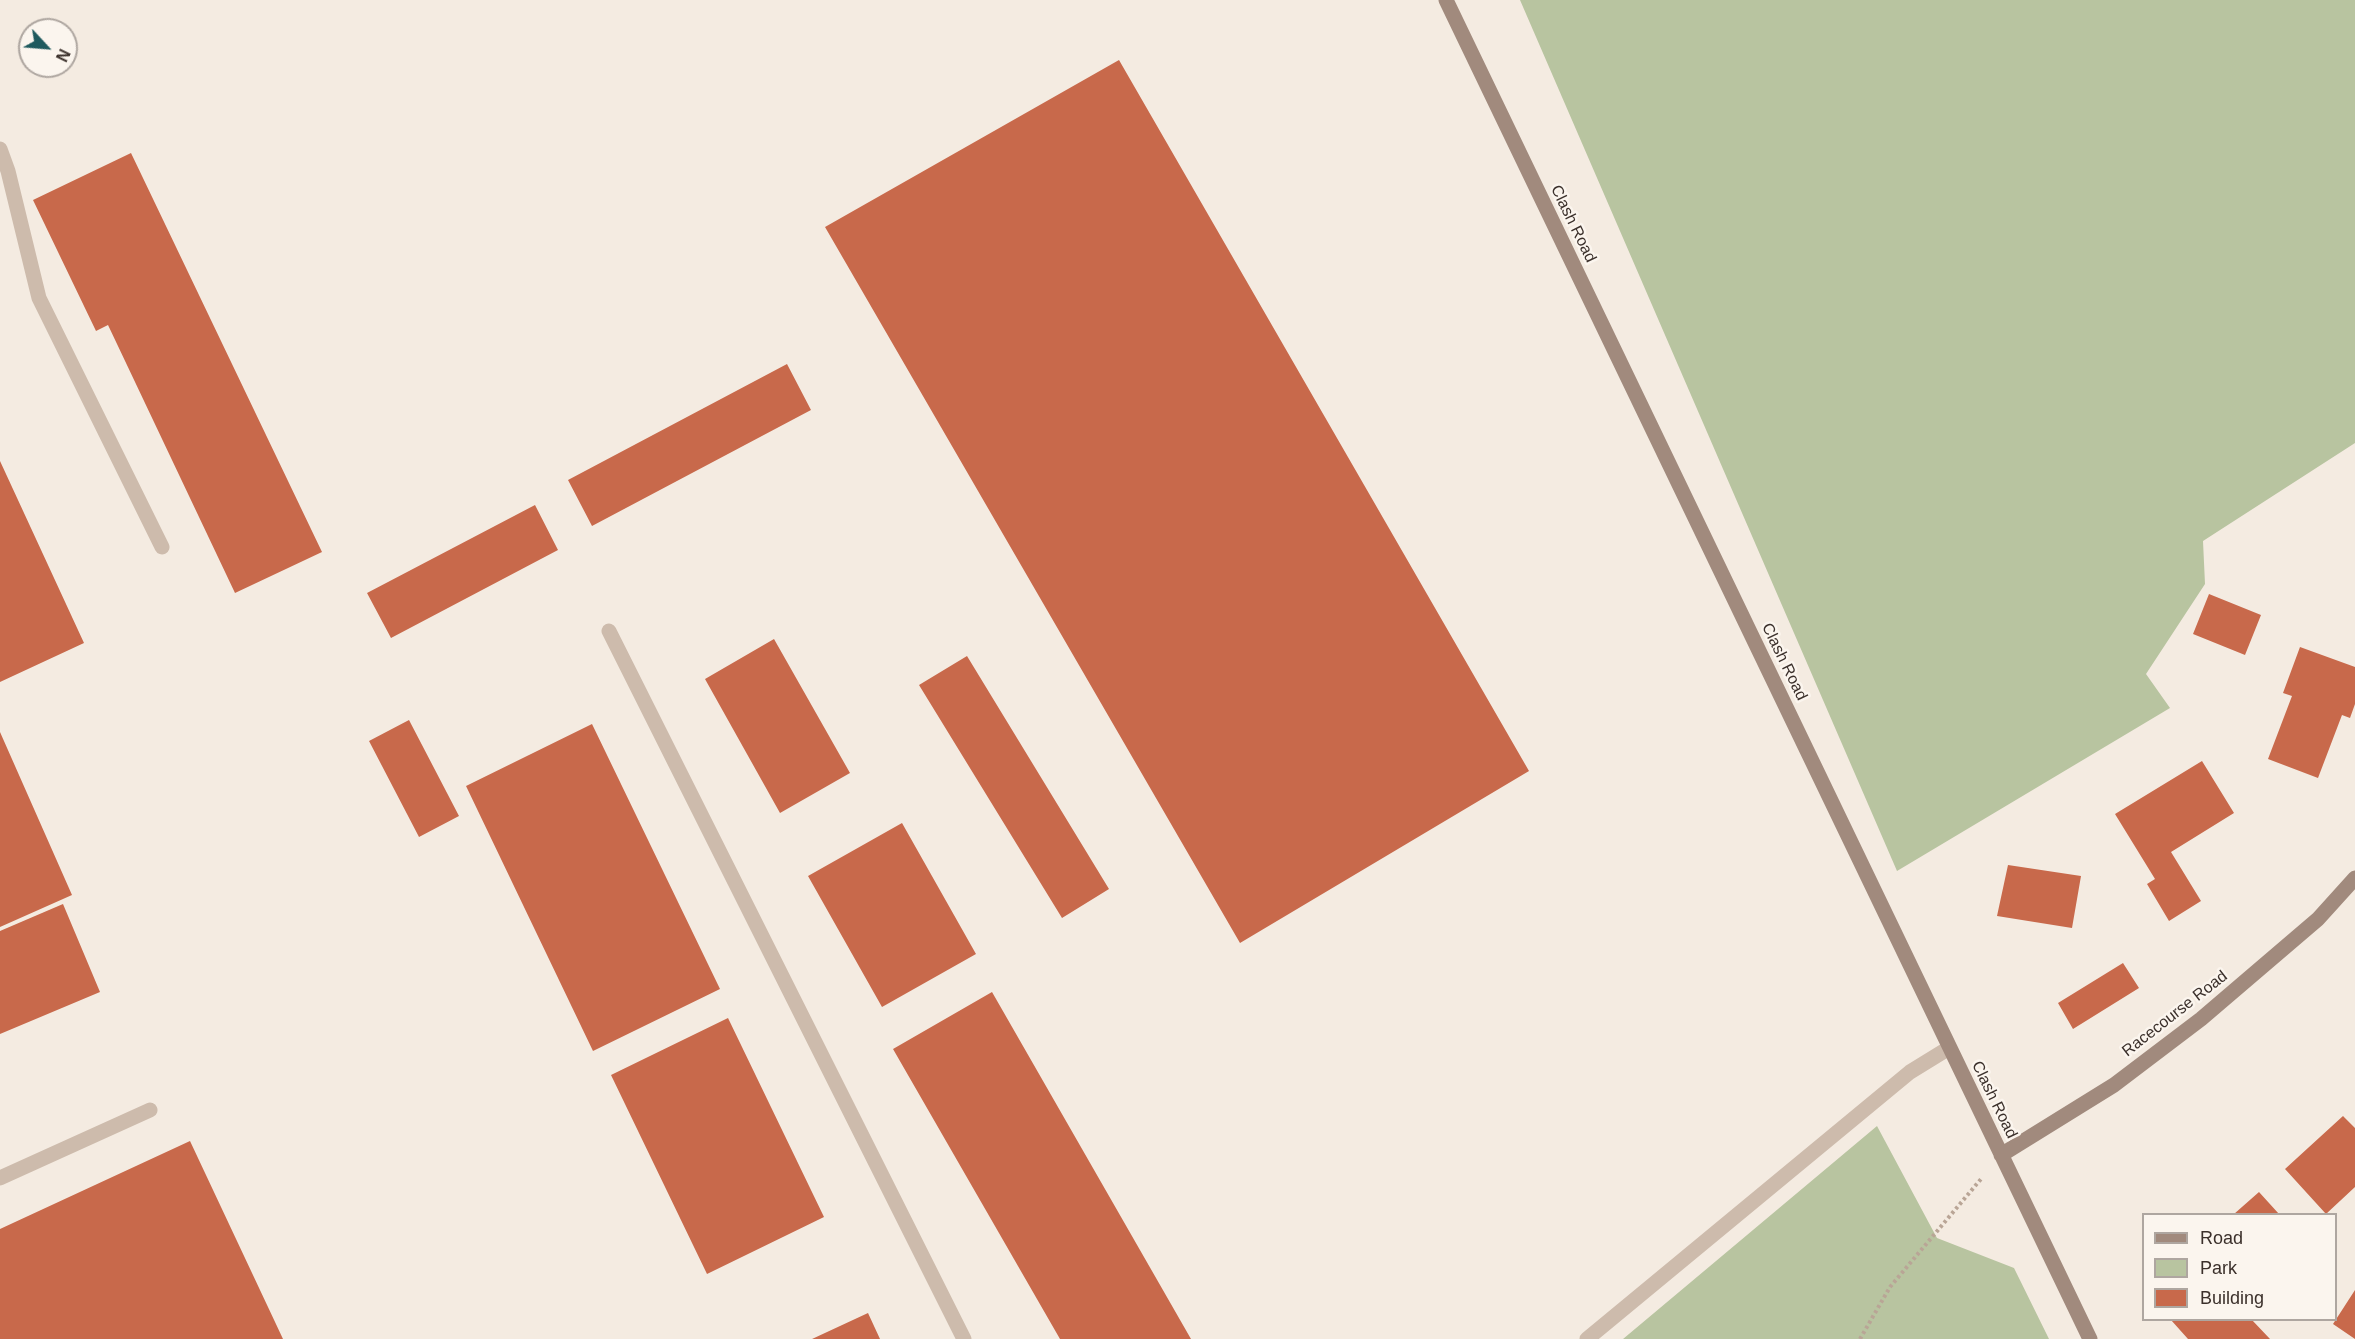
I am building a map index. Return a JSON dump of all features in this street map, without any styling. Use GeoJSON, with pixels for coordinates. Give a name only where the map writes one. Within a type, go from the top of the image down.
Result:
{"type":"FeatureCollection","features":[{"type":"Feature","properties":{"kind":"street","name":"Clash Road"},"geometry":{"type":"LineString","coordinates":[[1446,0],[2090,1339]]}},
{"type":"Feature","properties":{"kind":"street"},"geometry":{"type":"LineString","coordinates":[[0,149],[8,171],[39,298],[162,547]]}},
{"type":"Feature","properties":{"kind":"street"},"geometry":{"type":"LineString","coordinates":[[609,631],[964,1339]]}},
{"type":"Feature","properties":{"kind":"street","name":"Racecourse Road"},"geometry":{"type":"LineString","coordinates":[[2001,1155],[2114,1085],[2201,1019],[2318,919],[2355,878]]}},
{"type":"Feature","properties":{"kind":"street"},"geometry":{"type":"LineString","coordinates":[[1587,1339],[1910,1072],[1949,1048]]}},
{"type":"Feature","properties":{"kind":"street"},"geometry":{"type":"LineString","coordinates":[[0,1178],[150,1110]]}},
{"type":"Feature","properties":{"kind":"path"},"geometry":{"type":"LineString","coordinates":[[1860,1339],[1890,1287],[2001,1155]]}},
{"type":"Feature","properties":{"kind":"green space"},"geometry":{"type":"Polygon","coordinates":[[[1520,0],[2355,0],[2355,443],[2203,541],[2205,584],[2146,674],[2170,708],[1897,871],[1520,0]]]}},
{"type":"Feature","properties":{"kind":"green space"},"geometry":{"type":"Polygon","coordinates":[[[1877,1126],[1937,1238],[2014,1268],[2049,1339],[1623,1339],[1877,1126]]]}},
{"type":"Feature","properties":{"kind":"building"},"geometry":{"type":"Polygon","coordinates":[[[1119,60],[1529,771],[1240,943],[825,227],[1119,60]]]}},
{"type":"Feature","properties":{"kind":"building"},"geometry":{"type":"Polygon","coordinates":[[[131,153],[322,552],[235,593],[108,325],[96,331],[33,200],[131,153]]]}},
{"type":"Feature","properties":{"kind":"building"},"geometry":{"type":"Polygon","coordinates":[[[787,364],[811,410],[592,526],[568,480],[787,364]]]}},
{"type":"Feature","properties":{"kind":"building"},"geometry":{"type":"Polygon","coordinates":[[[0,461],[84,643],[0,682],[0,461]]]}},
{"type":"Feature","properties":{"kind":"building"},"geometry":{"type":"Polygon","coordinates":[[[535,505],[558,550],[391,638],[367,593],[535,505]]]}},
{"type":"Feature","properties":{"kind":"building"},"geometry":{"type":"Polygon","coordinates":[[[2209,594],[2261,615],[2245,655],[2193,634],[2209,594]]]}},
{"type":"Feature","properties":{"kind":"building"},"geometry":{"type":"Polygon","coordinates":[[[774,639],[850,773],[780,813],[705,679],[774,639]]]}},
{"type":"Feature","properties":{"kind":"building"},"geometry":{"type":"Polygon","coordinates":[[[2300,647],[2355,667],[2355,704],[2350,718],[2342,715],[2318,778],[2268,759],[2292,696],[2283,693],[2300,647]]]}},
{"type":"Feature","properties":{"kind":"building"},"geometry":{"type":"Polygon","coordinates":[[[967,656],[1109,889],[1062,918],[919,685],[967,656]]]}},
{"type":"Feature","properties":{"kind":"building"},"geometry":{"type":"Polygon","coordinates":[[[409,720],[459,816],[419,837],[369,741],[409,720]]]}},
{"type":"Feature","properties":{"kind":"building"},"geometry":{"type":"Polygon","coordinates":[[[592,724],[720,989],[593,1051],[466,786],[592,724]]]}},
{"type":"Feature","properties":{"kind":"building"},"geometry":{"type":"Polygon","coordinates":[[[0,732],[72,895],[0,927],[0,732]]]}},
{"type":"Feature","properties":{"kind":"building"},"geometry":{"type":"Polygon","coordinates":[[[2202,761],[2234,813],[2171,852],[2201,901],[2169,921],[2147,884],[2155,879],[2115,814],[2202,761]]]}},
{"type":"Feature","properties":{"kind":"building"},"geometry":{"type":"Polygon","coordinates":[[[902,823],[976,954],[882,1007],[808,876],[902,823]]]}},
{"type":"Feature","properties":{"kind":"building"},"geometry":{"type":"Polygon","coordinates":[[[2008,865],[2081,876],[2072,928],[1997,916],[2008,865]]]}},
{"type":"Feature","properties":{"kind":"building"},"geometry":{"type":"Polygon","coordinates":[[[63,904],[100,992],[0,1034],[0,931],[63,904]]]}},
{"type":"Feature","properties":{"kind":"building"},"geometry":{"type":"Polygon","coordinates":[[[2123,963],[2139,988],[2073,1029],[2058,1003],[2123,963]]]}},
{"type":"Feature","properties":{"kind":"building"},"geometry":{"type":"Polygon","coordinates":[[[992,992],[1191,1339],[1060,1339],[893,1049],[992,992]]]}},
{"type":"Feature","properties":{"kind":"building"},"geometry":{"type":"Polygon","coordinates":[[[728,1018],[824,1217],[707,1274],[611,1075],[728,1018]]]}},
{"type":"Feature","properties":{"kind":"building"},"geometry":{"type":"Polygon","coordinates":[[[2343,1116],[2355,1128],[2355,1187],[2327,1213],[2285,1169],[2343,1116]]]}},
{"type":"Feature","properties":{"kind":"building"},"geometry":{"type":"Polygon","coordinates":[[[190,1141],[283,1339],[0,1339],[0,1229],[190,1141]]]}},
{"type":"Feature","properties":{"kind":"building"},"geometry":{"type":"Polygon","coordinates":[[[2259,1192],[2278,1213],[2235,1213],[2259,1192]]]}},
{"type":"Feature","properties":{"kind":"building"},"geometry":{"type":"Polygon","coordinates":[[[2355,1290],[2355,1339],[2333,1324],[2355,1290]]]}},
{"type":"Feature","properties":{"kind":"building"},"geometry":{"type":"Polygon","coordinates":[[[868,1313],[880,1339],[812,1339],[868,1313]]]}},
{"type":"Feature","properties":{"kind":"building"},"geometry":{"type":"Polygon","coordinates":[[[2172,1321],[2253,1321],[2270,1339],[2188,1339],[2172,1321]]]}}]}
